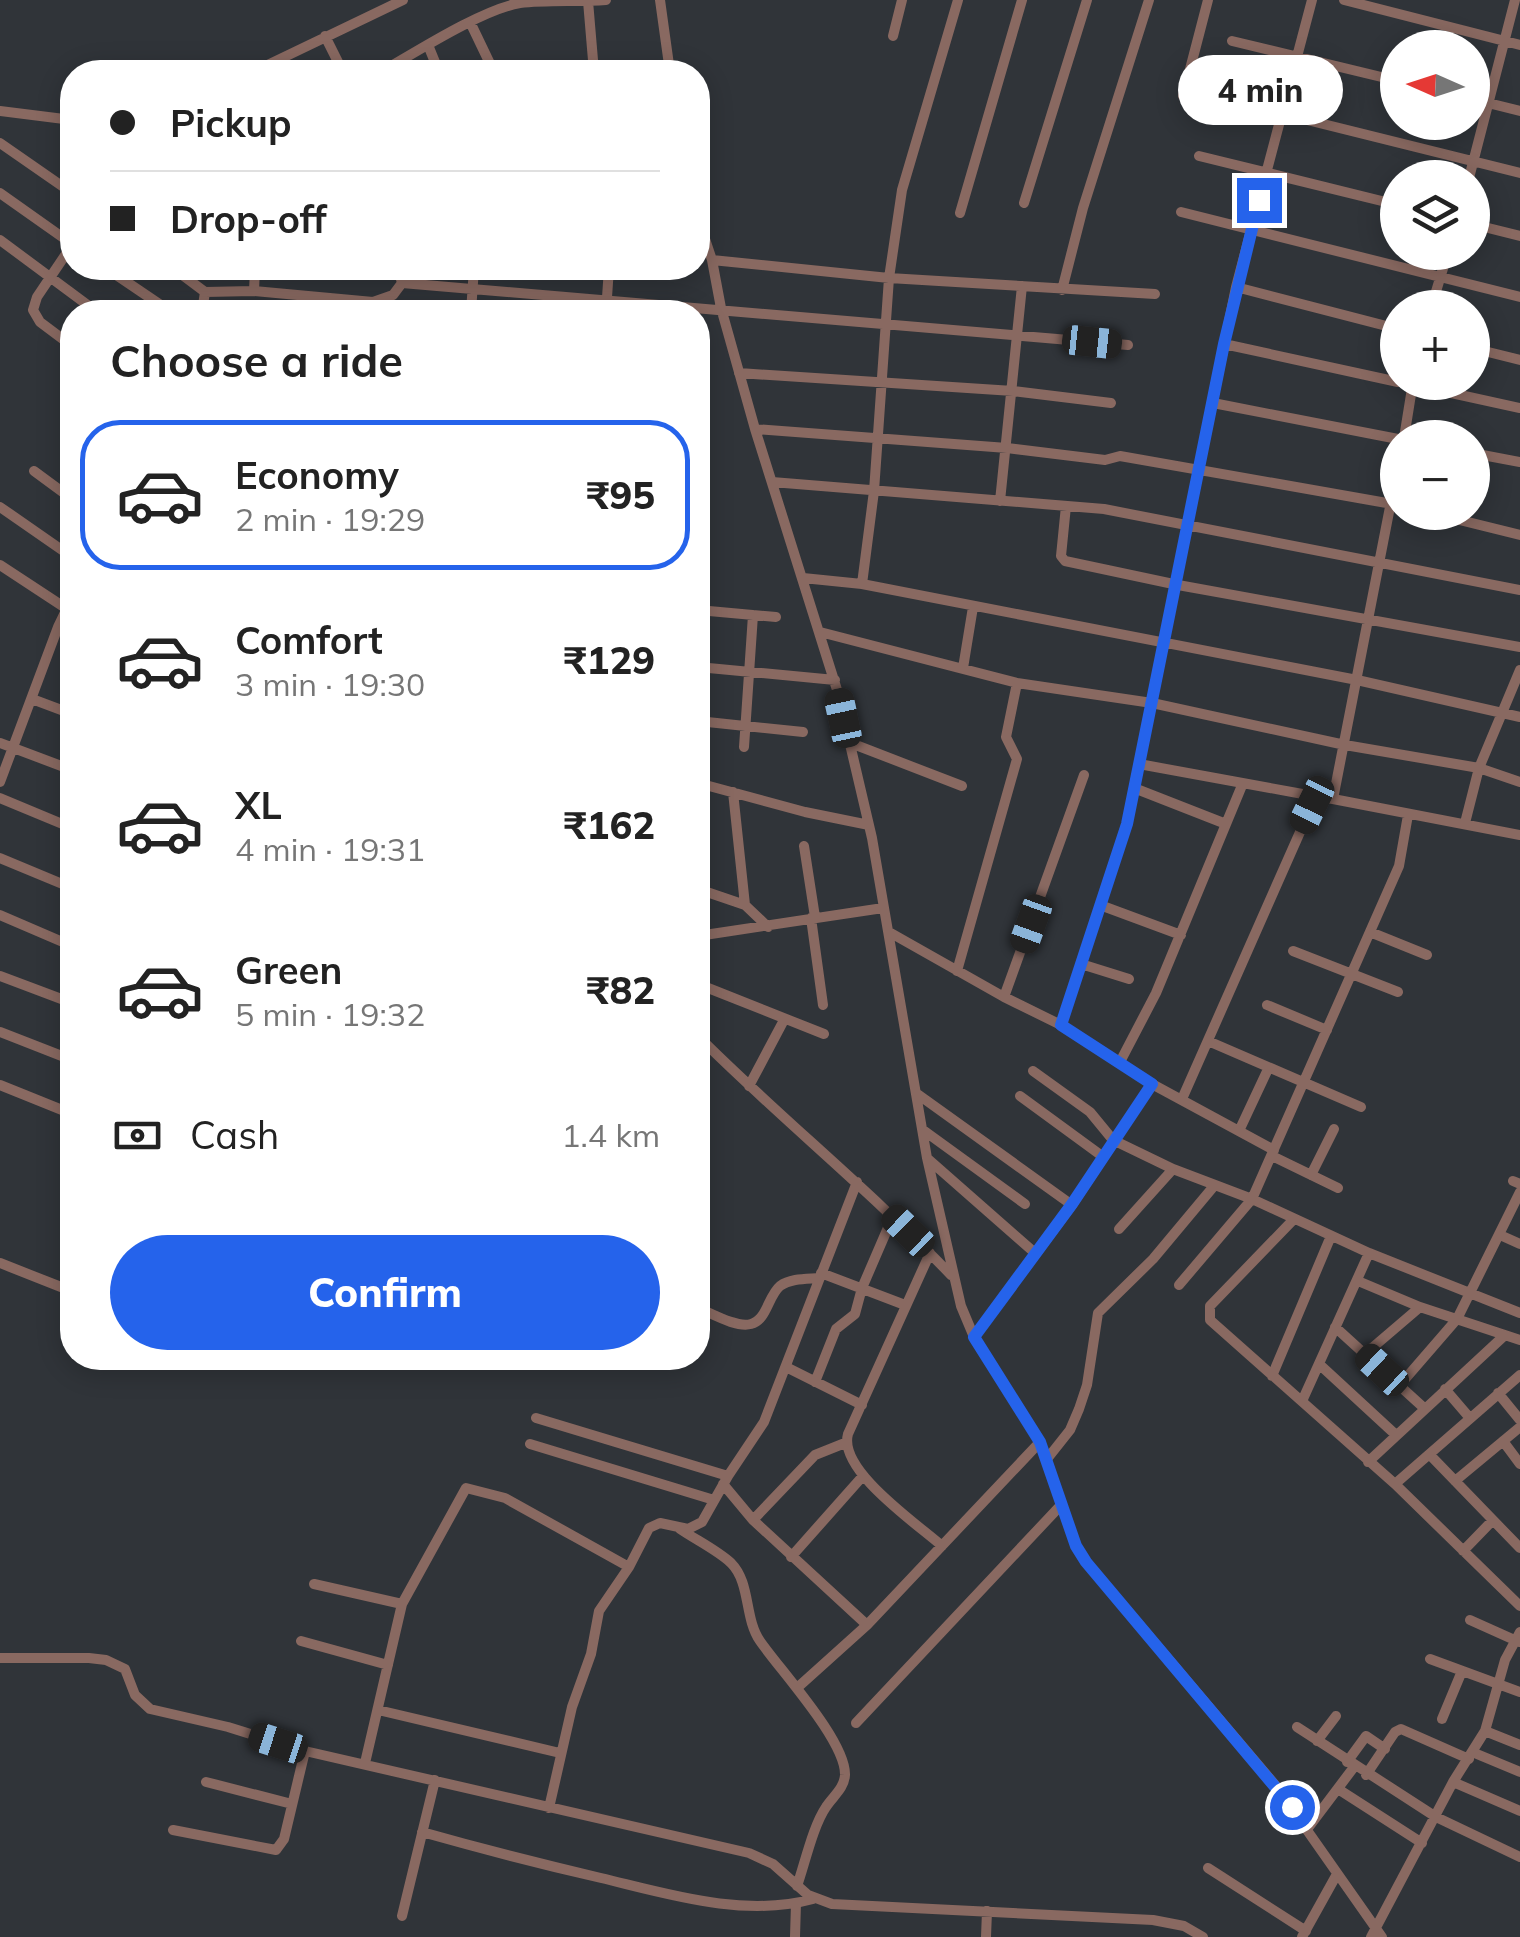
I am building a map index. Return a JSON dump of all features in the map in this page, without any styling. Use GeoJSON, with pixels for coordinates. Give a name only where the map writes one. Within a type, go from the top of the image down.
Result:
{"type":"FeatureCollection","features":[{"type":"Feature","properties":{"kind":"street"},"geometry":{"type":"LineString","coordinates":[[277,60],[403,0]]}},
{"type":"Feature","properties":{"kind":"street"},"geometry":{"type":"LineString","coordinates":[[402,60],[522,2],[606,0]]}},
{"type":"Feature","properties":{"kind":"street"},"geometry":{"type":"LineString","coordinates":[[660,0],[668,60]]}},
{"type":"Feature","properties":{"kind":"street"},"geometry":{"type":"LineString","coordinates":[[893,36],[902,0]]}},
{"type":"Feature","properties":{"kind":"street"},"geometry":{"type":"LineString","coordinates":[[862,584],[874,491],[889,278],[902,190],[958,0]]}},
{"type":"Feature","properties":{"kind":"street"},"geometry":{"type":"LineString","coordinates":[[960,212],[1022,0]]}},
{"type":"Feature","properties":{"kind":"street"},"geometry":{"type":"LineString","coordinates":[[1024,203],[1086,0]]}},
{"type":"Feature","properties":{"kind":"street"},"geometry":{"type":"LineString","coordinates":[[1062,290],[1082,208],[1149,0]]}},
{"type":"Feature","properties":{"kind":"street"},"geometry":{"type":"LineString","coordinates":[[1184,96],[1208,0]]}},
{"type":"Feature","properties":{"kind":"street"},"geometry":{"type":"LineString","coordinates":[[1061,1025],[1127,824],[1236,287],[1312,0]]}},
{"type":"Feature","properties":{"kind":"street"},"geometry":{"type":"LineString","coordinates":[[1344,0],[1520,46]]}},
{"type":"Feature","properties":{"kind":"street"},"geometry":{"type":"LineString","coordinates":[[1490,94],[1515,0]]}},
{"type":"Feature","properties":{"kind":"street"},"geometry":{"type":"LineString","coordinates":[[588,1],[593,60]]}},
{"type":"Feature","properties":{"kind":"street"},"geometry":{"type":"LineString","coordinates":[[471,24],[488,60]]}},
{"type":"Feature","properties":{"kind":"street"},"geometry":{"type":"LineString","coordinates":[[325,36],[336,60]]}},
{"type":"Feature","properties":{"kind":"street"},"geometry":{"type":"LineString","coordinates":[[1232,40],[1380,77]]}},
{"type":"Feature","properties":{"kind":"street"},"geometry":{"type":"LineString","coordinates":[[428,45],[434,60]]}},
{"type":"Feature","properties":{"kind":"street"},"geometry":{"type":"LineString","coordinates":[[1490,103],[1520,111]]}},
{"type":"Feature","properties":{"kind":"street"},"geometry":{"type":"LineString","coordinates":[[0,110],[60,118]]}},
{"type":"Feature","properties":{"kind":"street"},"geometry":{"type":"LineString","coordinates":[[1283,114],[1458,160]]}},
{"type":"Feature","properties":{"kind":"street"},"geometry":{"type":"LineString","coordinates":[[0,143],[60,185]]}},
{"type":"Feature","properties":{"kind":"street"},"geometry":{"type":"LineString","coordinates":[[1199,156],[1380,200]]}},
{"type":"Feature","properties":{"kind":"street"},"geometry":{"type":"LineString","coordinates":[[1490,167],[1520,173]]}},
{"type":"Feature","properties":{"kind":"street"},"geometry":{"type":"LineString","coordinates":[[0,193],[60,236]]}},
{"type":"Feature","properties":{"kind":"street"},"geometry":{"type":"LineString","coordinates":[[1181,212],[1520,297]]}},
{"type":"Feature","properties":{"kind":"street"},"geometry":{"type":"LineString","coordinates":[[1490,228],[1520,236]]}},
{"type":"Feature","properties":{"kind":"street"},"geometry":{"type":"LineString","coordinates":[[0,240],[80,300]]}},
{"type":"Feature","properties":{"kind":"street"},"geometry":{"type":"LineString","coordinates":[[710,257],[755,429],[835,680],[870,825],[927,1158],[954,1278],[974,1337],[1040,1442],[1076,1546],[1086,1562],[1276,1786],[1308,1828],[1376,1934],[1454,1782],[1486,1731],[1504,1660],[1518,1638],[1470,1620]]}},
{"type":"Feature","properties":{"kind":"street"},"geometry":{"type":"LineString","coordinates":[[712,260],[889,278],[1155,294]]}},
{"type":"Feature","properties":{"kind":"street"},"geometry":{"type":"LineString","coordinates":[[60,262],[34,304],[36,316],[60,336]]}},
{"type":"Feature","properties":{"kind":"street"},"geometry":{"type":"LineString","coordinates":[[1436,290],[1442,270]]}},
{"type":"Feature","properties":{"kind":"street"},"geometry":{"type":"LineString","coordinates":[[124,280],[153,300]]}},
{"type":"Feature","properties":{"kind":"street"},"geometry":{"type":"LineString","coordinates":[[189,280],[205,292],[254,291],[351,300]]}},
{"type":"Feature","properties":{"kind":"street"},"geometry":{"type":"LineString","coordinates":[[254,291],[255,280]]}},
{"type":"Feature","properties":{"kind":"street"},"geometry":{"type":"LineString","coordinates":[[472,300],[473,280]]}},
{"type":"Feature","properties":{"kind":"street"},"geometry":{"type":"LineString","coordinates":[[378,300],[393,294],[402,283]]}},
{"type":"Feature","properties":{"kind":"street"},"geometry":{"type":"LineString","coordinates":[[402,283],[562,300]]}},
{"type":"Feature","properties":{"kind":"street"},"geometry":{"type":"LineString","coordinates":[[1000,502],[1022,286]]}},
{"type":"Feature","properties":{"kind":"street"},"geometry":{"type":"LineString","coordinates":[[1236,287],[1380,324]]}},
{"type":"Feature","properties":{"kind":"street"},"geometry":{"type":"LineString","coordinates":[[204,300],[205,292]]}},
{"type":"Feature","properties":{"kind":"street"},"geometry":{"type":"LineString","coordinates":[[710,308],[1128,346]]}},
{"type":"Feature","properties":{"kind":"street"},"geometry":{"type":"LineString","coordinates":[[1224,344],[1380,377]]}},
{"type":"Feature","properties":{"kind":"street"},"geometry":{"type":"LineString","coordinates":[[1490,352],[1520,360]]}},
{"type":"Feature","properties":{"kind":"street"},"geometry":{"type":"LineString","coordinates":[[739,373],[1013,392],[1111,403]]}},
{"type":"Feature","properties":{"kind":"street"},"geometry":{"type":"LineString","coordinates":[[1484,400],[1520,408]]}},
{"type":"Feature","properties":{"kind":"street"},"geometry":{"type":"LineString","coordinates":[[1212,403],[1380,434]]}},
{"type":"Feature","properties":{"kind":"street"},"geometry":{"type":"LineString","coordinates":[[755,429],[1007,448],[1105,460],[1120,456],[1380,502]]}},
{"type":"Feature","properties":{"kind":"street"},"geometry":{"type":"LineString","coordinates":[[1490,456],[1520,462]]}},
{"type":"Feature","properties":{"kind":"street"},"geometry":{"type":"LineString","coordinates":[[34,471],[60,489]]}},
{"type":"Feature","properties":{"kind":"street"},"geometry":{"type":"LineString","coordinates":[[772,482],[1104,509],[1520,590]]}},
{"type":"Feature","properties":{"kind":"street"},"geometry":{"type":"LineString","coordinates":[[1066,506],[1061,556],[1065,561],[1520,646]]}},
{"type":"Feature","properties":{"kind":"street"},"geometry":{"type":"LineString","coordinates":[[0,507],[60,548]]}},
{"type":"Feature","properties":{"kind":"street"},"geometry":{"type":"LineString","coordinates":[[1490,528],[1520,535]]}},
{"type":"Feature","properties":{"kind":"street"},"geometry":{"type":"LineString","coordinates":[[1333,799],[1387,530]]}},
{"type":"Feature","properties":{"kind":"street"},"geometry":{"type":"LineString","coordinates":[[0,565],[60,598]]}},
{"type":"Feature","properties":{"kind":"street"},"geometry":{"type":"LineString","coordinates":[[802,578],[862,584],[1356,680],[1520,716]]}},
{"type":"Feature","properties":{"kind":"street"},"geometry":{"type":"LineString","coordinates":[[962,668],[973,607]]}},
{"type":"Feature","properties":{"kind":"street"},"geometry":{"type":"LineString","coordinates":[[710,611],[776,617]]}},
{"type":"Feature","properties":{"kind":"street"},"geometry":{"type":"LineString","coordinates":[[744,747],[753,615]]}},
{"type":"Feature","properties":{"kind":"street"},"geometry":{"type":"LineString","coordinates":[[0,782],[60,629]]}},
{"type":"Feature","properties":{"kind":"street"},"geometry":{"type":"LineString","coordinates":[[820,632],[1018,683],[1152,704],[1345,745],[1479,768],[1520,782]]}},
{"type":"Feature","properties":{"kind":"street"},"geometry":{"type":"LineString","coordinates":[[710,668],[835,680]]}},
{"type":"Feature","properties":{"kind":"street"},"geometry":{"type":"LineString","coordinates":[[1465,823],[1479,768],[1520,670]]}},
{"type":"Feature","properties":{"kind":"street"},"geometry":{"type":"LineString","coordinates":[[957,971],[1017,759],[1006,738],[1018,683]]}},
{"type":"Feature","properties":{"kind":"street"},"geometry":{"type":"LineString","coordinates":[[32,699],[60,710]]}},
{"type":"Feature","properties":{"kind":"street"},"geometry":{"type":"LineString","coordinates":[[710,722],[803,732]]}},
{"type":"Feature","properties":{"kind":"street"},"geometry":{"type":"LineString","coordinates":[[0,742],[60,765]]}},
{"type":"Feature","properties":{"kind":"street"},"geometry":{"type":"LineString","coordinates":[[848,742],[962,786]]}},
{"type":"Feature","properties":{"kind":"street"},"geometry":{"type":"LineString","coordinates":[[1140,764],[1520,836]]}},
{"type":"Feature","properties":{"kind":"street"},"geometry":{"type":"LineString","coordinates":[[1004,998],[1084,775]]}},
{"type":"Feature","properties":{"kind":"street"},"geometry":{"type":"LineString","coordinates":[[1120,1062],[1156,993],[1243,783]]}},
{"type":"Feature","properties":{"kind":"street"},"geometry":{"type":"LineString","coordinates":[[710,786],[870,825]]}},
{"type":"Feature","properties":{"kind":"street"},"geometry":{"type":"LineString","coordinates":[[1134,788],[1226,824]]}},
{"type":"Feature","properties":{"kind":"street"},"geometry":{"type":"LineString","coordinates":[[733,792],[745,906]]}},
{"type":"Feature","properties":{"kind":"street"},"geometry":{"type":"LineString","coordinates":[[1182,1099],[1302,826],[1319,797]]}},
{"type":"Feature","properties":{"kind":"street"},"geometry":{"type":"LineString","coordinates":[[0,798],[60,823]]}},
{"type":"Feature","properties":{"kind":"street"},"geometry":{"type":"LineString","coordinates":[[1179,1285],[1252,1199],[1399,866],[1408,815]]}},
{"type":"Feature","properties":{"kind":"street"},"geometry":{"type":"LineString","coordinates":[[804,846],[823,1005]]}},
{"type":"Feature","properties":{"kind":"street"},"geometry":{"type":"LineString","coordinates":[[0,858],[60,883]]}},
{"type":"Feature","properties":{"kind":"street"},"geometry":{"type":"LineString","coordinates":[[710,893],[745,906],[768,927]]}},
{"type":"Feature","properties":{"kind":"street"},"geometry":{"type":"LineString","coordinates":[[1100,905],[1181,935]]}},
{"type":"Feature","properties":{"kind":"street"},"geometry":{"type":"LineString","coordinates":[[710,934],[883,908]]}},
{"type":"Feature","properties":{"kind":"street"},"geometry":{"type":"LineString","coordinates":[[0,915],[60,941]]}},
{"type":"Feature","properties":{"kind":"street"},"geometry":{"type":"LineString","coordinates":[[888,932],[1004,998],[1061,1025],[1152,1084],[1338,1188]]}},
{"type":"Feature","properties":{"kind":"street"},"geometry":{"type":"LineString","coordinates":[[1370,932],[1426,956]]}},
{"type":"Feature","properties":{"kind":"street"},"geometry":{"type":"LineString","coordinates":[[1292,952],[1398,992]]}},
{"type":"Feature","properties":{"kind":"street"},"geometry":{"type":"LineString","coordinates":[[1081,964],[1129,979]]}},
{"type":"Feature","properties":{"kind":"street"},"geometry":{"type":"LineString","coordinates":[[0,976],[60,998]]}},
{"type":"Feature","properties":{"kind":"street"},"geometry":{"type":"LineString","coordinates":[[710,989],[824,1034]]}},
{"type":"Feature","properties":{"kind":"street"},"geometry":{"type":"LineString","coordinates":[[1268,1006],[1327,1030]]}},
{"type":"Feature","properties":{"kind":"street"},"geometry":{"type":"LineString","coordinates":[[748,1086],[784,1020]]}},
{"type":"Feature","properties":{"kind":"street"},"geometry":{"type":"LineString","coordinates":[[0,1032],[60,1055]]}},
{"type":"Feature","properties":{"kind":"street"},"geometry":{"type":"LineString","coordinates":[[1208,1042],[1361,1107]]}},
{"type":"Feature","properties":{"kind":"street"},"geometry":{"type":"LineString","coordinates":[[710,1048],[857,1182],[954,1278]]}},
{"type":"Feature","properties":{"kind":"street"},"geometry":{"type":"LineString","coordinates":[[1239,1130],[1268,1068]]}},
{"type":"Feature","properties":{"kind":"street"},"geometry":{"type":"LineString","coordinates":[[1033,1071],[1090,1112],[1113,1140],[1173,1170],[1252,1199],[1369,1253],[1520,1314]]}},
{"type":"Feature","properties":{"kind":"street"},"geometry":{"type":"LineString","coordinates":[[974,1337],[1072,1204],[1152,1084]]}},
{"type":"Feature","properties":{"kind":"street"},"geometry":{"type":"LineString","coordinates":[[0,1085],[60,1109]]}},
{"type":"Feature","properties":{"kind":"street"},"geometry":{"type":"LineString","coordinates":[[916,1093],[1072,1204]]}},
{"type":"Feature","properties":{"kind":"street"},"geometry":{"type":"LineString","coordinates":[[1020,1096],[1102,1156]]}},
{"type":"Feature","properties":{"kind":"street"},"geometry":{"type":"LineString","coordinates":[[1312,1176],[1334,1129]]}},
{"type":"Feature","properties":{"kind":"street"},"geometry":{"type":"LineString","coordinates":[[922,1130],[1025,1204]]}},
{"type":"Feature","properties":{"kind":"street"},"geometry":{"type":"LineString","coordinates":[[927,1158],[1035,1253]]}},
{"type":"Feature","properties":{"kind":"street"},"geometry":{"type":"LineString","coordinates":[[1119,1229],[1173,1170]]}},
{"type":"Feature","properties":{"kind":"street"},"geometry":{"type":"LineString","coordinates":[[549,1808],[572,1707],[586,1673],[598,1611],[629,1567],[648,1528],[660,1523],[688,1529],[702,1522],[764,1422],[857,1182]]}},
{"type":"Feature","properties":{"kind":"street"},"geometry":{"type":"LineString","coordinates":[[1047,1460],[1070,1430],[1079,1409],[1087,1385],[1098,1313],[1153,1259],[1214,1186]]}},
{"type":"Feature","properties":{"kind":"street"},"geometry":{"type":"LineString","coordinates":[[1400,1386],[1458,1319],[1520,1192]]}},
{"type":"Feature","properties":{"kind":"street"},"geometry":{"type":"LineString","coordinates":[[815,1382],[836,1328],[855,1314],[893,1216]]}},
{"type":"Feature","properties":{"kind":"street"},"geometry":{"type":"LineString","coordinates":[[1294,1219],[1208,1310],[1210,1320],[1303,1399],[1520,1606]]}},
{"type":"Feature","properties":{"kind":"street"},"geometry":{"type":"LineString","coordinates":[[1500,1235],[1520,1244]]}},
{"type":"Feature","properties":{"kind":"street"},"geometry":{"type":"LineString","coordinates":[[1272,1376],[1331,1236]]}},
{"type":"Feature","properties":{"kind":"street"},"geometry":{"type":"LineString","coordinates":[[930,1253],[846,1449],[862,1476],[942,1546]]}},
{"type":"Feature","properties":{"kind":"street"},"geometry":{"type":"LineString","coordinates":[[1303,1399],[1369,1253]]}},
{"type":"Feature","properties":{"kind":"street"},"geometry":{"type":"LineString","coordinates":[[0,1262],[60,1287]]}},
{"type":"Feature","properties":{"kind":"street"},"geometry":{"type":"LineString","coordinates":[[710,1312],[751,1324],[758,1321],[780,1286],[820,1275],[905,1305]]}},
{"type":"Feature","properties":{"kind":"street"},"geometry":{"type":"LineString","coordinates":[[1358,1281],[1420,1307],[1520,1340]]}},
{"type":"Feature","properties":{"kind":"street"},"geometry":{"type":"LineString","coordinates":[[1365,1354],[1420,1307]]}},
{"type":"Feature","properties":{"kind":"street"},"geometry":{"type":"LineString","coordinates":[[1335,1327],[1424,1408]]}},
{"type":"Feature","properties":{"kind":"street"},"geometry":{"type":"LineString","coordinates":[[1368,1462],[1505,1335]]}},
{"type":"Feature","properties":{"kind":"street"},"geometry":{"type":"LineString","coordinates":[[1319,1364],[1396,1435]]}},
{"type":"Feature","properties":{"kind":"street"},"geometry":{"type":"LineString","coordinates":[[786,1368],[862,1405]]}},
{"type":"Feature","properties":{"kind":"street"},"geometry":{"type":"LineString","coordinates":[[1395,1484],[1520,1375]]}},
{"type":"Feature","properties":{"kind":"street"},"geometry":{"type":"LineString","coordinates":[[1445,1389],[1470,1417]]}},
{"type":"Feature","properties":{"kind":"street"},"geometry":{"type":"LineString","coordinates":[[1455,1480],[1520,1424],[1498,1392]]}},
{"type":"Feature","properties":{"kind":"street"},"geometry":{"type":"LineString","coordinates":[[536,1418],[726,1480],[753,1520],[867,1624]]}},
{"type":"Feature","properties":{"kind":"street"},"geometry":{"type":"LineString","coordinates":[[1502,1441],[1520,1464]]}},
{"type":"Feature","properties":{"kind":"street"},"geometry":{"type":"LineString","coordinates":[[797,1688],[867,1624],[1040,1442]]}},
{"type":"Feature","properties":{"kind":"street"},"geometry":{"type":"LineString","coordinates":[[753,1520],[815,1454],[846,1443]]}},
{"type":"Feature","properties":{"kind":"street"},"geometry":{"type":"LineString","coordinates":[[530,1444],[714,1500]]}},
{"type":"Feature","properties":{"kind":"street"},"geometry":{"type":"LineString","coordinates":[[1430,1455],[1520,1548]]}},
{"type":"Feature","properties":{"kind":"street"},"geometry":{"type":"LineString","coordinates":[[791,1556],[862,1476]]}},
{"type":"Feature","properties":{"kind":"street"},"geometry":{"type":"LineString","coordinates":[[365,1764],[402,1604],[466,1488],[504,1498],[629,1567]]}},
{"type":"Feature","properties":{"kind":"street"},"geometry":{"type":"LineString","coordinates":[[856,1723],[1062,1504]]}},
{"type":"Feature","properties":{"kind":"street"},"geometry":{"type":"LineString","coordinates":[[1463,1550],[1493,1520]]}},
{"type":"Feature","properties":{"kind":"street"},"geometry":{"type":"LineString","coordinates":[[678,1528],[732,1564],[741,1580],[748,1620],[758,1638],[840,1752],[845,1773],[842,1787],[822,1814],[798,1886]]}},
{"type":"Feature","properties":{"kind":"street"},"geometry":{"type":"LineString","coordinates":[[314,1584],[402,1604]]}},
{"type":"Feature","properties":{"kind":"street"},"geometry":{"type":"LineString","coordinates":[[301,1642],[388,1665]]}},
{"type":"Feature","properties":{"kind":"street"},"geometry":{"type":"LineString","coordinates":[[0,1658],[106,1660],[125,1669],[135,1695],[150,1709],[228,1727],[305,1752],[749,1853],[773,1864],[814,1898],[832,1904],[1154,1920],[1203,1937]]}},
{"type":"Feature","properties":{"kind":"street"},"geometry":{"type":"LineString","coordinates":[[1430,1658],[1520,1692]]}},
{"type":"Feature","properties":{"kind":"street"},"geometry":{"type":"LineString","coordinates":[[1442,1720],[1462,1671]]}},
{"type":"Feature","properties":{"kind":"street"},"geometry":{"type":"LineString","coordinates":[[378,1710],[560,1753]]}},
{"type":"Feature","properties":{"kind":"street"},"geometry":{"type":"LineString","coordinates":[[1317,1741],[1336,1716]]}},
{"type":"Feature","properties":{"kind":"street"},"geometry":{"type":"LineString","coordinates":[[1296,1727],[1436,1817],[1520,1857]]}},
{"type":"Feature","properties":{"kind":"street"},"geometry":{"type":"LineString","coordinates":[[1366,1774],[1401,1729],[1520,1772]]}},
{"type":"Feature","properties":{"kind":"street"},"geometry":{"type":"LineString","coordinates":[[1486,1731],[1520,1746]]}},
{"type":"Feature","properties":{"kind":"street"},"geometry":{"type":"LineString","coordinates":[[1308,1828],[1338,1789],[1366,1736],[1385,1749]]}},
{"type":"Feature","properties":{"kind":"street"},"geometry":{"type":"LineString","coordinates":[[173,1830],[276,1850],[284,1839],[305,1752]]}},
{"type":"Feature","properties":{"kind":"street"},"geometry":{"type":"LineString","coordinates":[[402,1916],[435,1780]]}},
{"type":"Feature","properties":{"kind":"street"},"geometry":{"type":"LineString","coordinates":[[206,1782],[292,1804]]}},
{"type":"Feature","properties":{"kind":"street"},"geometry":{"type":"LineString","coordinates":[[1454,1782],[1520,1812]]}},
{"type":"Feature","properties":{"kind":"street"},"geometry":{"type":"LineString","coordinates":[[1338,1789],[1422,1843]]}},
{"type":"Feature","properties":{"kind":"street"},"geometry":{"type":"LineString","coordinates":[[422,1832],[691,1898],[734,1904],[796,1903],[814,1898]]}},
{"type":"Feature","properties":{"kind":"street"},"geometry":{"type":"LineString","coordinates":[[1208,1868],[1304,1934],[1336,1874]]}},
{"type":"Feature","properties":{"kind":"street"},"geometry":{"type":"LineString","coordinates":[[794,1937],[796,1903]]}},
{"type":"Feature","properties":{"kind":"street"},"geometry":{"type":"LineString","coordinates":[[986,1937],[987,1910]]}},
{"type":"Feature","properties":{"kind":"route"},"geometry":{"type":"LineString","coordinates":[[1259,200],[1236,287],[1127,824],[1061,1025],[1152,1084],[1072,1204],[974,1337],[1040,1442],[1076,1546],[1086,1562],[1292,1807]]}}]}
